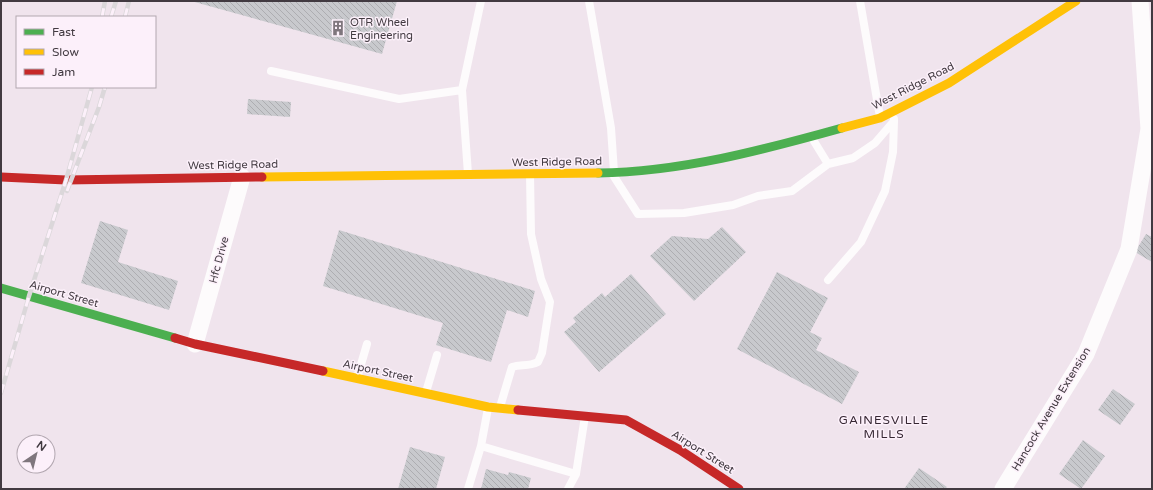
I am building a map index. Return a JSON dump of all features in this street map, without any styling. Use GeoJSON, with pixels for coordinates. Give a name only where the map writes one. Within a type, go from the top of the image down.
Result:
{"type":"FeatureCollection","features":[{"type":"Feature","properties":{"kind":"street","name":"West Ridge Road"},"geometry":{"type":"LineString","coordinates":[[1,177],[66,180],[613,173],[691,164],[764,150],[880,118],[893,116],[949,83],[1076,1]]}},
{"type":"Feature","properties":{"kind":"street","name":"Hancock Avenue Extension"},"geometry":{"type":"LineString","coordinates":[[1003,489],[1086,354],[1129,249],[1149,129],[1140,1]]}},
{"type":"Feature","properties":{"kind":"street","name":"Hfc Drive"},"geometry":{"type":"LineString","coordinates":[[195,344],[242,177]]}},
{"type":"Feature","properties":{"kind":"street","name":"Airport Street"},"geometry":{"type":"LineString","coordinates":[[1,288],[195,344],[488,407],[626,420],[680,450],[740,489]]}},
{"type":"Feature","properties":{"kind":"lane"},"geometry":{"type":"LineString","coordinates":[[468,175],[462,90],[481,1]]}},
{"type":"Feature","properties":{"kind":"lane"},"geometry":{"type":"LineString","coordinates":[[589,1],[611,128],[613,173],[638,214],[684,213],[733,205],[758,196],[792,192],[828,164],[853,158],[875,143],[893,116]]}},
{"type":"Feature","properties":{"kind":"lane"},"geometry":{"type":"LineString","coordinates":[[860,1],[880,118]]}},
{"type":"Feature","properties":{"kind":"lane"},"geometry":{"type":"LineString","coordinates":[[271,71],[399,99],[462,90]]}},
{"type":"Feature","properties":{"kind":"lane"},"geometry":{"type":"LineString","coordinates":[[828,280],[861,242],[886,191],[893,152],[893,116]]}},
{"type":"Feature","properties":{"kind":"lane"},"geometry":{"type":"LineString","coordinates":[[812,136],[828,164]]}},
{"type":"Feature","properties":{"kind":"lane"},"geometry":{"type":"LineString","coordinates":[[500,408],[512,367],[530,366],[538,362],[542,353],[550,302],[542,279],[531,234],[530,174]]}},
{"type":"Feature","properties":{"kind":"lane"},"geometry":{"type":"LineString","coordinates":[[357,379],[367,344]]}},
{"type":"Feature","properties":{"kind":"lane"},"geometry":{"type":"LineString","coordinates":[[425,393],[437,355]]}},
{"type":"Feature","properties":{"kind":"lane"},"geometry":{"type":"LineString","coordinates":[[468,489],[480,446],[488,407]]}},
{"type":"Feature","properties":{"kind":"lane"},"geometry":{"type":"LineString","coordinates":[[568,489],[576,474],[585,416]]}},
{"type":"Feature","properties":{"kind":"lane"},"geometry":{"type":"LineString","coordinates":[[480,446],[576,474]]}},
{"type":"Feature","properties":{"kind":"building","name":"OTR Wheel Engineering"},"geometry":{"type":"Polygon","coordinates":[[[191,1],[397,1],[382,54],[191,1]]]}},
{"type":"Feature","properties":{"kind":"building"},"geometry":{"type":"Polygon","coordinates":[[[248,99],[291,102],[290,117],[247,114],[248,99]]]}},
{"type":"Feature","properties":{"kind":"building"},"geometry":{"type":"Polygon","coordinates":[[[100,221],[128,230],[118,262],[178,281],[169,310],[81,283],[100,221]]]}},
{"type":"Feature","properties":{"kind":"building"},"geometry":{"type":"Polygon","coordinates":[[[722,227],[746,252],[694,301],[650,256],[672,236],[708,239],[722,227]]]}},
{"type":"Feature","properties":{"kind":"building"},"geometry":{"type":"Polygon","coordinates":[[[339,230],[535,291],[528,317],[507,310],[491,362],[436,345],[443,323],[323,286],[339,230]]]}},
{"type":"Feature","properties":{"kind":"building"},"geometry":{"type":"Polygon","coordinates":[[[1146,234],[1152,237],[1152,262],[1135,252],[1146,234]]]}},
{"type":"Feature","properties":{"kind":"building"},"geometry":{"type":"Polygon","coordinates":[[[777,272],[828,298],[810,332],[822,338],[816,350],[859,372],[842,404],[737,349],[777,272]]]}},
{"type":"Feature","properties":{"kind":"building"},"geometry":{"type":"Polygon","coordinates":[[[631,274],[666,314],[599,372],[564,332],[576,322],[573,318],[602,293],[605,297],[631,274]]]}},
{"type":"Feature","properties":{"kind":"building"},"geometry":{"type":"Polygon","coordinates":[[[1113,389],[1135,404],[1120,425],[1098,410],[1113,389]]]}},
{"type":"Feature","properties":{"kind":"building"},"geometry":{"type":"Polygon","coordinates":[[[1083,440],[1105,456],[1081,489],[1059,474],[1083,440]]]}},
{"type":"Feature","properties":{"kind":"building"},"geometry":{"type":"Polygon","coordinates":[[[410,447],[445,457],[436,489],[398,489],[410,447]]]}},
{"type":"Feature","properties":{"kind":"building"},"geometry":{"type":"Polygon","coordinates":[[[919,468],[947,487],[945,489],[904,489],[919,468]]]}},
{"type":"Feature","properties":{"kind":"building"},"geometry":{"type":"Polygon","coordinates":[[[486,469],[508,475],[509,472],[531,478],[528,489],[481,489],[486,469]]]}},
{"type":"Feature","properties":{"kind":"railway"},"geometry":{"type":"LineString","coordinates":[[102,16],[105,1]]}},
{"type":"Feature","properties":{"kind":"railway"},"geometry":{"type":"LineString","coordinates":[[111,16],[116,1]]}},
{"type":"Feature","properties":{"kind":"railway"},"geometry":{"type":"LineString","coordinates":[[125,16],[129,1]]}},
{"type":"Feature","properties":{"kind":"railway"},"geometry":{"type":"LineString","coordinates":[[1,393],[29,296],[66,180],[92,88]]}},
{"type":"Feature","properties":{"kind":"railway"},"geometry":{"type":"LineString","coordinates":[[67,191],[105,88]]}},
{"type":"Feature","properties":{"kind":"traffic: fast"},"geometry":{"type":"LineString","coordinates":[[598,173],[629,172],[691,164],[752,152],[842,128]]}},
{"type":"Feature","properties":{"kind":"traffic: fast"},"geometry":{"type":"LineString","coordinates":[[1,288],[175,338]]}},
{"type":"Feature","properties":{"kind":"traffic: slow"},"geometry":{"type":"LineString","coordinates":[[842,128],[880,118],[949,83],[1076,1]]}},
{"type":"Feature","properties":{"kind":"traffic: slow"},"geometry":{"type":"LineString","coordinates":[[262,177],[598,173]]}},
{"type":"Feature","properties":{"kind":"traffic: slow"},"geometry":{"type":"LineString","coordinates":[[323,371],[488,407],[518,410]]}},
{"type":"Feature","properties":{"kind":"traffic: jam"},"geometry":{"type":"LineString","coordinates":[[1,177],[66,180],[262,177]]}},
{"type":"Feature","properties":{"kind":"traffic: jam"},"geometry":{"type":"LineString","coordinates":[[175,338],[195,344],[323,371]]}},
{"type":"Feature","properties":{"kind":"traffic: jam"},"geometry":{"type":"LineString","coordinates":[[518,410],[626,420],[680,450],[739,489]]}},
{"type":"Feature","properties":{"kind":"place","name":"OTR Wheel Engineering"},"geometry":{"type":"Point","coordinates":[338,28]}},
{"type":"Feature","properties":{"kind":"district","name":"GAINESVILLE MILLS"},"geometry":{"type":"Point","coordinates":[884,427]}}]}
